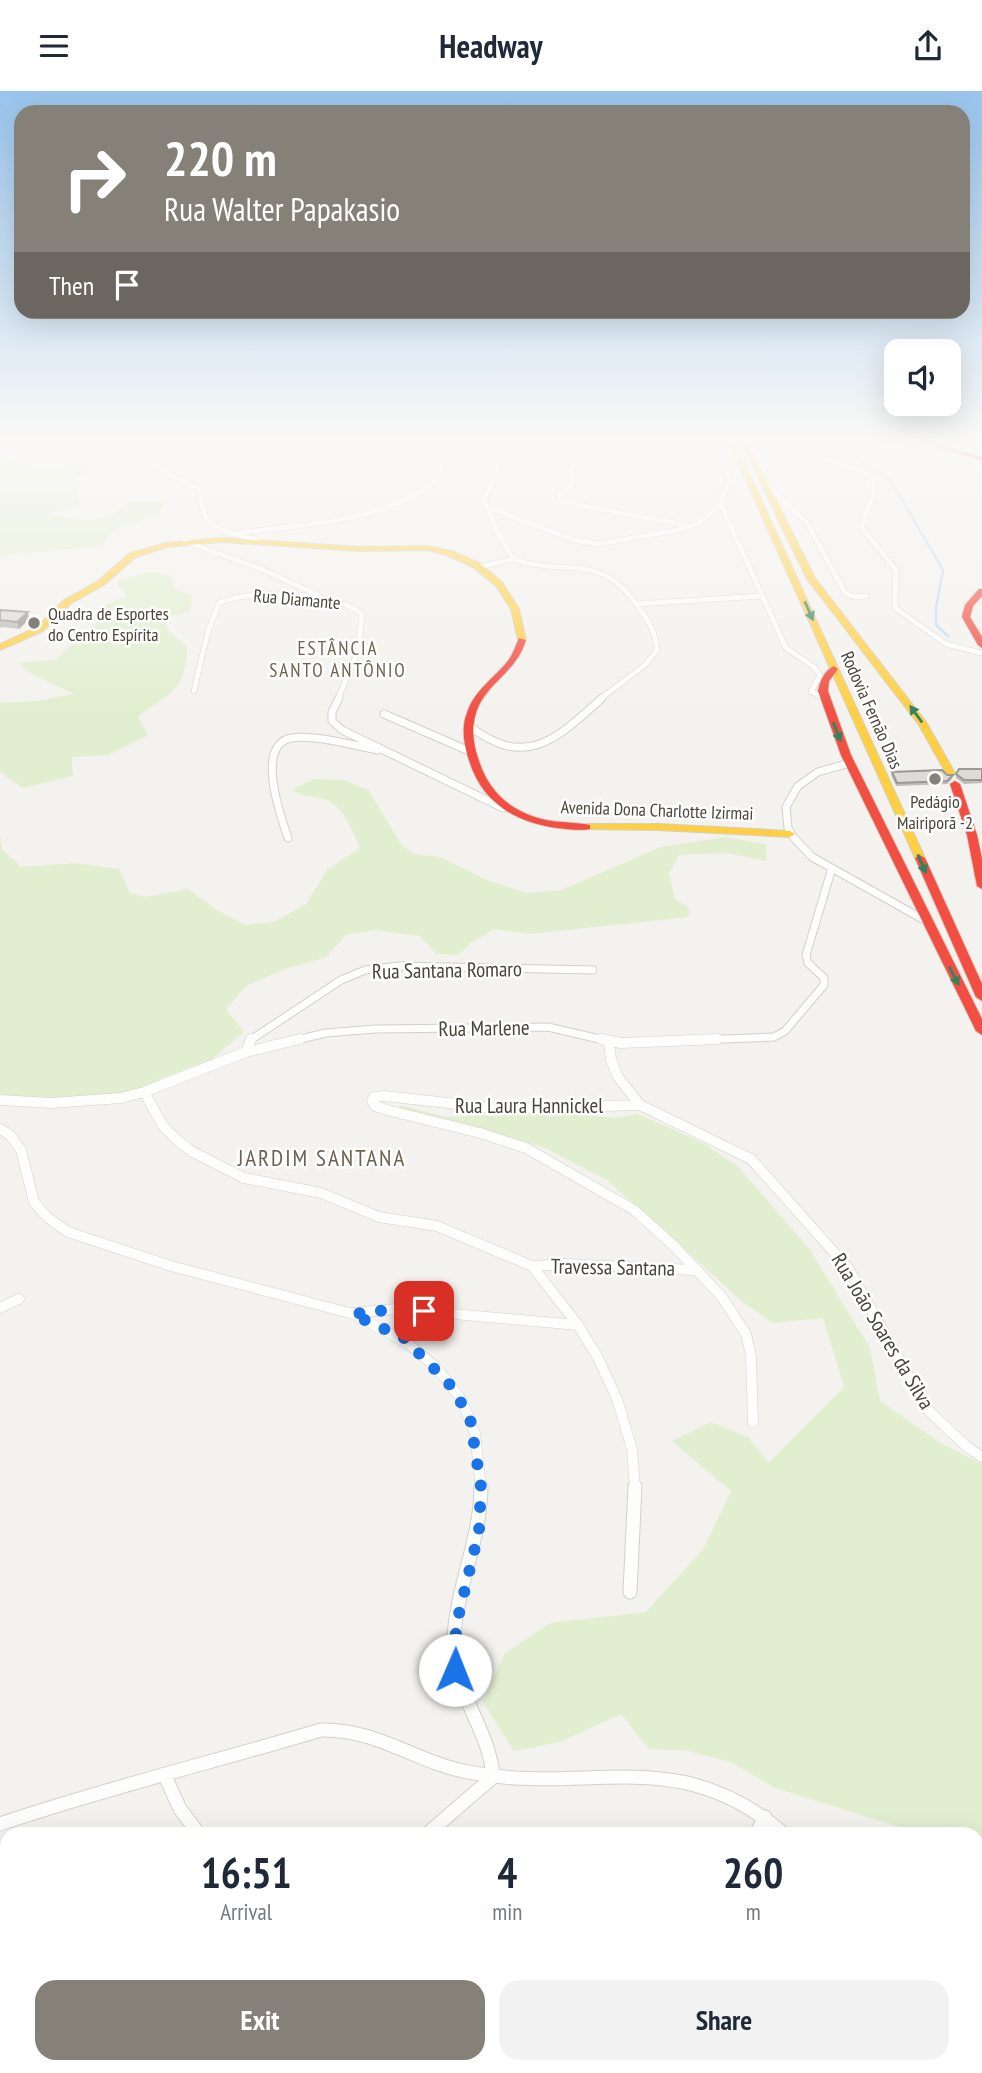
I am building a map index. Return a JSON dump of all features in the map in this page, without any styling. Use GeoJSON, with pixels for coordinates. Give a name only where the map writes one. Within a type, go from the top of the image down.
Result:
{"type":"FeatureCollection","features":[{"type":"Feature","properties":{"kind":"main road","name":"Rodovia Fernão Dias"},"geometry":{"type":"LineString","coordinates":[[772,530],[982,997]]}},
{"type":"Feature","properties":{"kind":"main road","name":"Rodovia Fernão Dias"},"geometry":{"type":"LineString","coordinates":[[787,530],[811,579],[923,724],[952,779],[972,835],[982,886]]}},
{"type":"Feature","properties":{"kind":"main road"},"geometry":{"type":"LineString","coordinates":[[0,647],[38,630],[60,608],[103,582],[125,559],[184,541],[257,540],[363,549],[431,549],[450,553],[479,567],[508,595],[522,638],[519,655],[480,695],[468,725],[469,751],[488,791],[508,811]]}},
{"type":"Feature","properties":{"kind":"main road"},"geometry":{"type":"LineString","coordinates":[[982,591],[967,606],[965,613],[982,645]]}},
{"type":"Feature","properties":{"kind":"main road"},"geometry":{"type":"LineString","coordinates":[[834,669],[825,681],[824,697],[850,763],[982,1031]]}},
{"type":"Feature","properties":{"kind":"main road","name":"Avenida Dona Charlotte Izirmai"},"geometry":{"type":"LineString","coordinates":[[508,811],[540,822],[561,825],[790,834]]}},
{"type":"Feature","properties":{"kind":"street"},"geometry":{"type":"LineString","coordinates":[[221,530],[257,540]]}},
{"type":"Feature","properties":{"kind":"street"},"geometry":{"type":"LineString","coordinates":[[232,534],[256,530]]}},
{"type":"Feature","properties":{"kind":"street"},"geometry":{"type":"LineString","coordinates":[[498,530],[513,559]]}},
{"type":"Feature","properties":{"kind":"street"},"geometry":{"type":"LineString","coordinates":[[549,530],[590,544],[668,530]]}},
{"type":"Feature","properties":{"kind":"street"},"geometry":{"type":"LineString","coordinates":[[732,530],[786,648],[814,667],[820,675],[811,692],[824,697]]}},
{"type":"Feature","properties":{"kind":"street"},"geometry":{"type":"LineString","coordinates":[[811,530],[845,593],[854,597],[867,596]]}},
{"type":"Feature","properties":{"kind":"street"},"geometry":{"type":"LineString","coordinates":[[864,530],[895,566],[898,579],[893,604],[895,608],[946,644],[982,653]]}},
{"type":"Feature","properties":{"kind":"street"},"geometry":{"type":"LineString","coordinates":[[184,541],[261,569],[330,600]]}},
{"type":"Feature","properties":{"kind":"street"},"geometry":{"type":"LineString","coordinates":[[468,725],[488,743],[518,748],[549,739],[574,725],[615,686],[655,654],[656,639],[636,604],[626,589],[602,573],[528,564],[513,559],[479,567]]}},
{"type":"Feature","properties":{"kind":"street","name":"Rua Diamante"},"geometry":{"type":"LineString","coordinates":[[194,691],[215,611],[224,600],[250,594],[330,600],[355,606],[362,615],[357,652],[332,712],[332,721],[342,730],[508,811]]}},
{"type":"Feature","properties":{"kind":"street"},"geometry":{"type":"LineString","coordinates":[[636,604],[761,596]]}},
{"type":"Feature","properties":{"kind":"street"},"geometry":{"type":"LineString","coordinates":[[384,714],[469,751]]}},
{"type":"Feature","properties":{"kind":"street"},"geometry":{"type":"LineString","coordinates":[[288,838],[273,791],[276,751],[280,744],[285,740],[299,739],[393,753]]}},
{"type":"Feature","properties":{"kind":"street"},"geometry":{"type":"LineString","coordinates":[[850,763],[819,771],[800,783],[792,793],[786,809],[790,834],[797,846],[926,921]]}},
{"type":"Feature","properties":{"kind":"street","name":"Rua Marlene"},"geometry":{"type":"LineString","coordinates":[[0,1100],[87,1102],[144,1092],[246,1052],[326,1033],[375,1029],[548,1027],[576,1030],[609,1042],[766,1038],[785,1031],[824,985],[824,978],[808,963],[806,955],[832,868]]}},
{"type":"Feature","properties":{"kind":"street","name":"Rua Santana Romaro"},"geometry":{"type":"LineString","coordinates":[[246,1052],[249,1041],[259,1032],[341,980],[365,970],[399,966],[593,969]]}},
{"type":"Feature","properties":{"kind":"street","name":"Rua João Soares da Silva"},"geometry":{"type":"LineString","coordinates":[[609,1042],[612,1063],[619,1079],[628,1094],[640,1105],[751,1159],[848,1268],[928,1410],[966,1446],[982,1457]]}},
{"type":"Feature","properties":{"kind":"street"},"geometry":{"type":"LineString","coordinates":[[144,1092],[163,1126],[177,1140],[191,1151],[244,1178],[321,1193],[379,1217],[437,1226],[532,1266],[578,1325],[597,1356],[617,1399],[632,1449],[635,1487],[630,1593]]}},
{"type":"Feature","properties":{"kind":"street","name":"Rua Laura Hannickel"},"geometry":{"type":"LineString","coordinates":[[640,1105],[502,1109],[377,1096],[372,1101],[375,1106],[502,1139],[556,1164],[634,1210],[673,1245],[694,1270]]}},
{"type":"Feature","properties":{"kind":"street"},"geometry":{"type":"LineString","coordinates":[[0,1129],[10,1134],[20,1148],[31,1197],[46,1216],[68,1232],[169,1265],[352,1314],[404,1338],[452,1387],[470,1418],[481,1487],[479,1531],[456,1626],[455,1670],[470,1711],[494,1761],[493,1777],[438,1827]]}},
{"type":"Feature","properties":{"kind":"street","name":"Travessa Santana"},"geometry":{"type":"LineString","coordinates":[[532,1266],[566,1264],[694,1270]]}},
{"type":"Feature","properties":{"kind":"street"},"geometry":{"type":"LineString","coordinates":[[694,1270],[721,1296],[746,1335],[751,1356],[753,1422]]}},
{"type":"Feature","properties":{"kind":"street"},"geometry":{"type":"LineString","coordinates":[[0,1308],[19,1299]]}},
{"type":"Feature","properties":{"kind":"street"},"geometry":{"type":"LineString","coordinates":[[352,1314],[396,1309],[578,1325]]}},
{"type":"Feature","properties":{"kind":"street"},"geometry":{"type":"LineString","coordinates":[[0,1824],[85,1795],[165,1776],[263,1745],[337,1728],[368,1733],[464,1771],[493,1777],[614,1776],[669,1779],[717,1790],[765,1817],[776,1827]]}},
{"type":"Feature","properties":{"kind":"street"},"geometry":{"type":"LineString","coordinates":[[165,1776],[180,1809],[194,1827]]}},
{"type":"Feature","properties":{"kind":"street"},"geometry":{"type":"LineString","coordinates":[[760,1827],[765,1817]]}},
{"type":"Feature","properties":{"kind":"green space"},"geometry":{"type":"Polygon","coordinates":[[[0,530],[114,530],[103,546],[0,555],[0,530]]]}},
{"type":"Feature","properties":{"kind":"green space"},"geometry":{"type":"Polygon","coordinates":[[[148,572],[171,575],[175,589],[192,596],[190,611],[163,619],[169,631],[187,647],[186,662],[179,683],[174,690],[138,717],[148,735],[108,755],[72,757],[73,776],[23,788],[0,772],[0,703],[37,701],[74,694],[30,673],[18,663],[55,660],[97,622],[103,606],[127,596],[116,582],[148,572]]]}},
{"type":"Feature","properties":{"kind":"green space"},"geometry":{"type":"Polygon","coordinates":[[[314,779],[345,780],[369,791],[401,844],[413,854],[440,857],[487,880],[527,893],[561,890],[661,847],[725,837],[766,844],[766,861],[727,853],[679,855],[669,873],[675,899],[689,908],[689,917],[530,934],[494,929],[471,943],[458,955],[436,954],[420,936],[374,930],[346,935],[326,957],[285,969],[246,986],[226,1009],[244,1032],[211,1060],[162,1078],[139,1091],[55,1101],[0,1096],[0,836],[2,849],[21,867],[75,863],[119,869],[130,893],[146,897],[188,889],[217,910],[245,925],[274,922],[306,904],[327,870],[360,848],[337,807],[324,799],[292,790],[314,779]]]}},
{"type":"Feature","properties":{"kind":"green space"},"geometry":{"type":"Polygon","coordinates":[[[402,1106],[447,1117],[557,1112],[615,1118],[638,1114],[697,1140],[737,1165],[810,1250],[870,1348],[880,1401],[939,1442],[982,1464],[982,1827],[900,1827],[775,1788],[733,1763],[689,1751],[649,1749],[621,1714],[560,1742],[514,1751],[483,1702],[504,1654],[550,1623],[646,1612],[704,1548],[731,1491],[672,1441],[711,1422],[749,1438],[769,1463],[844,1387],[823,1318],[773,1323],[744,1303],[607,1180],[543,1147],[395,1108],[402,1106]]]}},
{"type":"Feature","properties":{"kind":"building"},"geometry":{"type":"Polygon","coordinates":[[[0,610],[28,612],[17,622],[0,620],[0,610]]]}},
{"type":"Feature","properties":{"kind":"building"},"geometry":{"type":"Polygon","coordinates":[[[959,769],[982,769],[982,780],[964,780],[956,774],[959,769]]]}},
{"type":"Feature","properties":{"kind":"building"},"geometry":{"type":"Polygon","coordinates":[[[942,770],[947,775],[953,775],[947,781],[897,783],[892,772],[942,770]]]}},
{"type":"Feature","properties":{"kind":"waterway"},"geometry":{"type":"LineString","coordinates":[[920,530],[943,570],[936,608],[936,625],[948,636]]}},
{"type":"Feature","properties":{"kind":"traffic: slow"},"geometry":{"type":"LineString","coordinates":[[772,530],[920,858]]}},
{"type":"Feature","properties":{"kind":"traffic: slow"},"geometry":{"type":"LineString","coordinates":[[787,530],[811,579],[923,724],[950,773]]}},
{"type":"Feature","properties":{"kind":"traffic: slow"},"geometry":{"type":"LineString","coordinates":[[0,647],[40,629],[67,602],[101,583],[133,555],[166,545],[221,540],[361,549],[428,548],[449,553],[476,565],[499,584],[515,609],[522,640]]}},
{"type":"Feature","properties":{"kind":"traffic: slow"},"geometry":{"type":"LineString","coordinates":[[586,827],[658,827],[790,834]]}},
{"type":"Feature","properties":{"kind":"traffic: jam"},"geometry":{"type":"LineString","coordinates":[[982,591],[969,605],[966,617],[982,645]]}},
{"type":"Feature","properties":{"kind":"traffic: jam"},"geometry":{"type":"LineString","coordinates":[[522,640],[514,659],[481,695],[472,710],[468,727],[477,772],[487,789],[513,812],[547,823],[586,827]]}},
{"type":"Feature","properties":{"kind":"traffic: jam"},"geometry":{"type":"LineString","coordinates":[[834,669],[825,681],[823,691],[846,755],[982,1031]]}},
{"type":"Feature","properties":{"kind":"traffic: jam"},"geometry":{"type":"LineString","coordinates":[[955,784],[972,835],[982,886]]}},
{"type":"Feature","properties":{"kind":"traffic: jam"},"geometry":{"type":"LineString","coordinates":[[920,858],[982,997]]}},
{"type":"Feature","properties":{"kind":"place","name":"Quadra de Esportes do Centro Espírita"},"geometry":{"type":"Point","coordinates":[34,623]}},
{"type":"Feature","properties":{"kind":"place","name":"Pedágio Mairiporã -2"},"geometry":{"type":"Point","coordinates":[935,779]}},
{"type":"Feature","properties":{"kind":"district","name":"ESTÂNCIA SANTO ANTÔNIO"},"geometry":{"type":"Point","coordinates":[338,659]}},
{"type":"Feature","properties":{"kind":"district","name":"JARDIM SANTANA"},"geometry":{"type":"Point","coordinates":[322,1157]}},
{"type":"Feature","properties":{"kind":"route"},"geometry":{"type":"LineString","coordinates":[[424,1311],[396,1309],[352,1314],[404,1338],[452,1387],[470,1418],[481,1487],[479,1531],[456,1626],[455,1670]]}}]}
